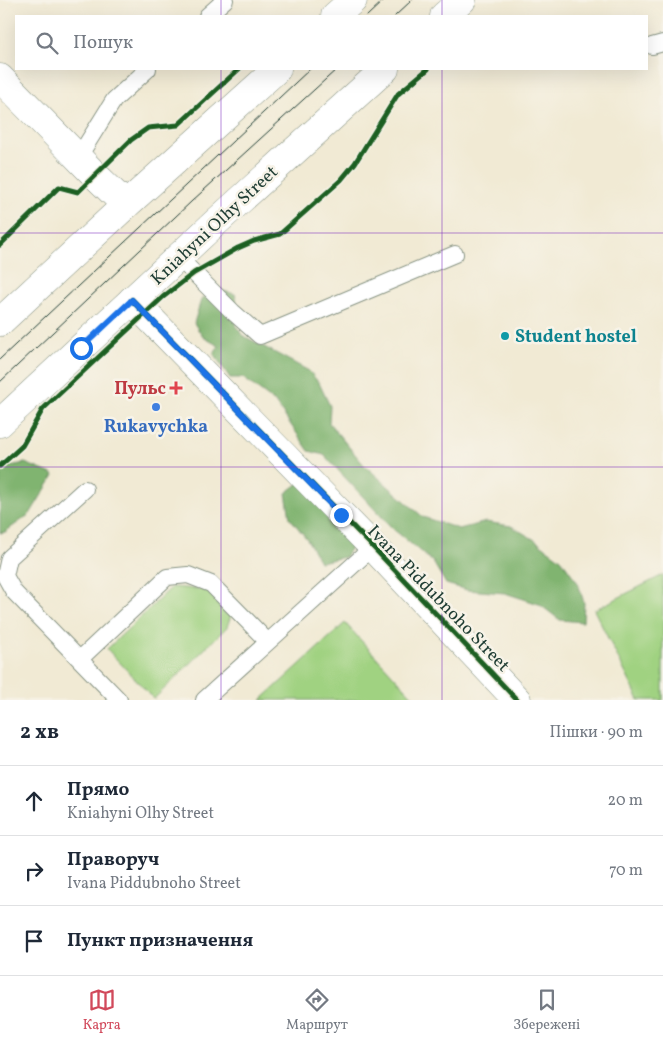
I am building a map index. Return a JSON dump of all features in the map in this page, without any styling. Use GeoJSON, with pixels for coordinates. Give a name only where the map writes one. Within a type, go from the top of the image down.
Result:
{"type":"FeatureCollection","features":[{"type":"Feature","properties":{"kind":"main road"},"geometry":{"type":"LineString","coordinates":[[336,15],[353,0]]}},
{"type":"Feature","properties":{"kind":"main road"},"geometry":{"type":"LineString","coordinates":[[445,15],[462,0]]}},
{"type":"Feature","properties":{"kind":"main road"},"geometry":{"type":"LineString","coordinates":[[0,322],[276,70]]}},
{"type":"Feature","properties":{"kind":"main road","name":"Kniahyni Olhy Street"},"geometry":{"type":"LineString","coordinates":[[0,423],[178,257],[385,70]]}},
{"type":"Feature","properties":{"kind":"main road"},"geometry":{"type":"LineString","coordinates":[[0,78],[126,205]]}},
{"type":"Feature","properties":{"kind":"main road","name":"Ivana Piddubnoho Street"},"geometry":{"type":"LineString","coordinates":[[132,300],[373,547],[517,700]]}},
{"type":"Feature","properties":{"kind":"lane"},"geometry":{"type":"LineString","coordinates":[[208,15],[225,0]]}},
{"type":"Feature","properties":{"kind":"lane"},"geometry":{"type":"LineString","coordinates":[[78,158],[114,100],[147,70]]}},
{"type":"Feature","properties":{"kind":"lane"},"geometry":{"type":"LineString","coordinates":[[178,257],[260,336],[455,254]]}},
{"type":"Feature","properties":{"kind":"lane"},"geometry":{"type":"LineString","coordinates":[[85,489],[4,558],[5,576],[14,592],[120,700]]}},
{"type":"Feature","properties":{"kind":"lane"},"geometry":{"type":"LineString","coordinates":[[204,700],[373,547]]}},
{"type":"Feature","properties":{"kind":"lane"},"geometry":{"type":"LineString","coordinates":[[80,658],[167,577],[174,576],[188,575],[211,584],[268,642]]}},
{"type":"Feature","properties":{"kind":"green space"},"geometry":{"type":"Polygon","coordinates":[[[219,290],[235,294],[239,313],[235,324],[242,335],[309,371],[319,383],[330,406],[329,423],[364,465],[423,517],[459,529],[486,522],[511,526],[535,540],[561,559],[578,583],[584,603],[583,622],[560,620],[539,604],[505,593],[467,590],[446,584],[433,562],[393,529],[324,455],[309,451],[275,402],[243,378],[230,378],[214,354],[219,346],[203,337],[194,323],[201,300],[219,290]]]}},
{"type":"Feature","properties":{"kind":"green space"},"geometry":{"type":"Polygon","coordinates":[[[25,463],[54,475],[30,514],[5,532],[0,533],[0,468],[25,463]]]}},
{"type":"Feature","properties":{"kind":"green space"},"geometry":{"type":"Polygon","coordinates":[[[307,477],[358,536],[345,557],[320,562],[307,539],[290,518],[286,493],[307,477]]]}},
{"type":"Feature","properties":{"kind":"green space"},"geometry":{"type":"Polygon","coordinates":[[[663,575],[663,700],[639,700],[594,610],[663,575]]]}},
{"type":"Feature","properties":{"kind":"green space"},"geometry":{"type":"Polygon","coordinates":[[[172,587],[207,590],[231,615],[227,627],[154,699],[107,649],[172,587]]]}},
{"type":"Feature","properties":{"kind":"green space"},"geometry":{"type":"Polygon","coordinates":[[[345,623],[416,700],[261,700],[345,623]]]}},
{"type":"Feature","properties":{"kind":"tram line"},"geometry":{"type":"LineString","coordinates":[[368,15],[384,0]]}},
{"type":"Feature","properties":{"kind":"tram line"},"geometry":{"type":"LineString","coordinates":[[396,15],[412,0]]}},
{"type":"Feature","properties":{"kind":"tram line"},"geometry":{"type":"LineString","coordinates":[[0,359],[309,70]]}},
{"type":"Feature","properties":{"kind":"tram line"},"geometry":{"type":"LineString","coordinates":[[0,382],[192,201],[336,70]]}},
{"type":"Feature","properties":{"kind":"cycle path"},"geometry":{"type":"LineString","coordinates":[[0,245],[59,187],[78,192],[131,140],[148,128],[178,125],[238,70]]}},
{"type":"Feature","properties":{"kind":"cycle path"},"geometry":{"type":"LineString","coordinates":[[0,466],[22,446],[43,409],[163,297],[194,273],[238,248],[254,241],[280,234],[341,180],[355,163],[398,94],[427,70]]}},
{"type":"Feature","properties":{"kind":"cycle path"},"geometry":{"type":"LineString","coordinates":[[132,300],[373,547],[517,700]]}},
{"type":"Feature","properties":{"kind":"place","name":"Student hostel"},"geometry":{"type":"Point","coordinates":[505,336]}},
{"type":"Feature","properties":{"kind":"place","name":"Пульс"},"geometry":{"type":"Point","coordinates":[176,388]}},
{"type":"Feature","properties":{"kind":"place","name":"Rukavychka"},"geometry":{"type":"Point","coordinates":[156,407]}},
{"type":"Feature","properties":{"kind":"route"},"geometry":{"type":"LineString","coordinates":[[81,348],[132,300],[341,515]]}}]}
